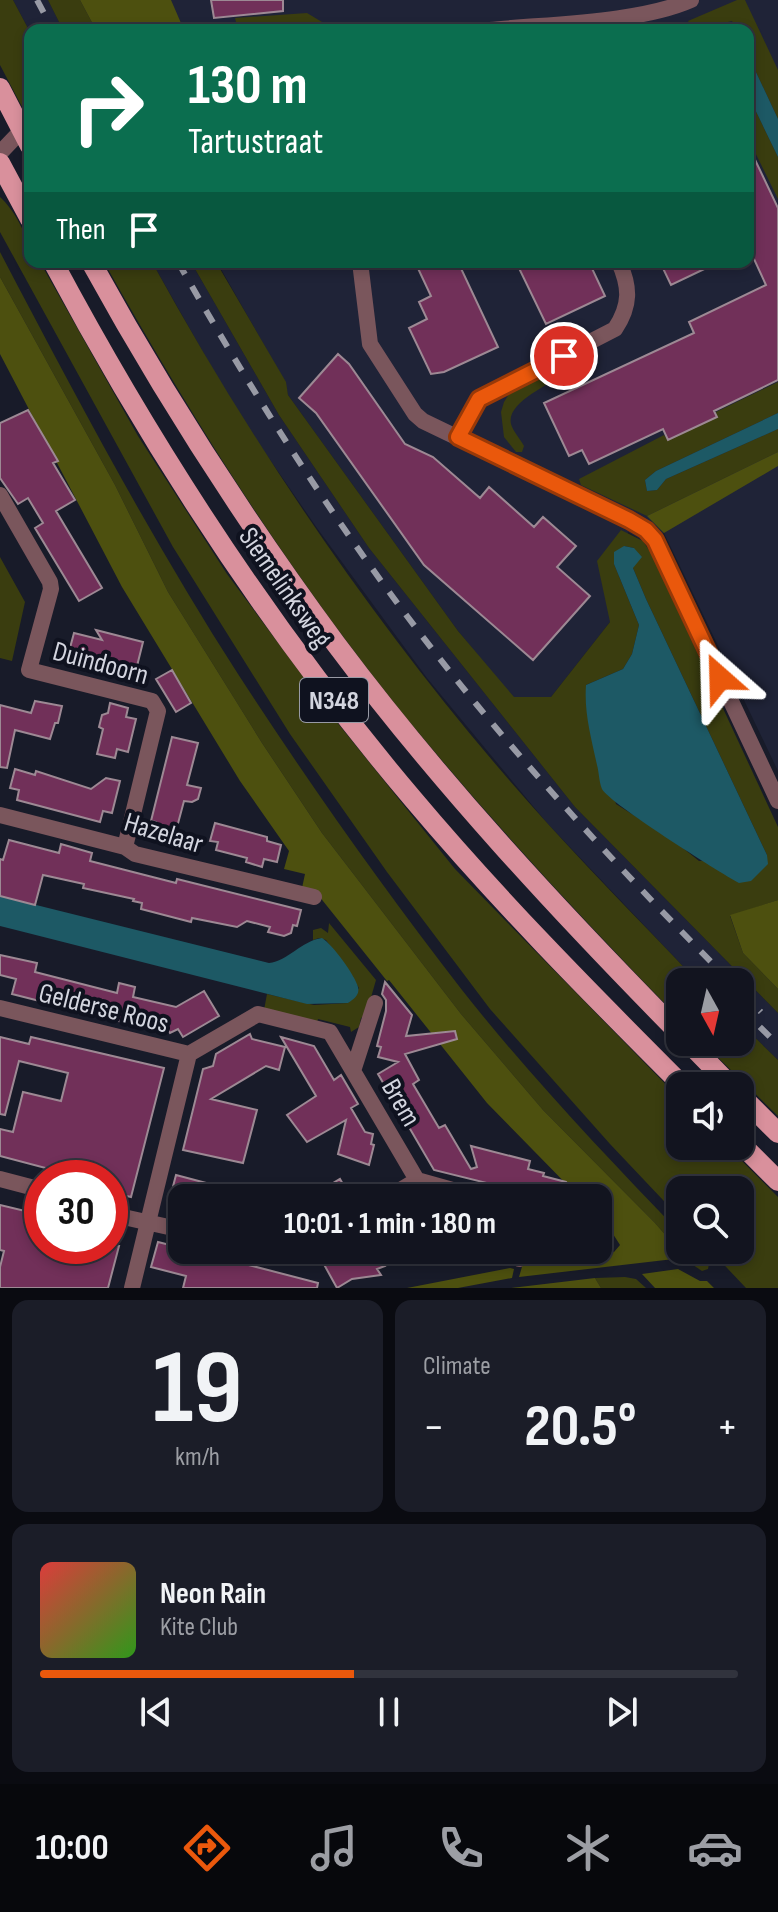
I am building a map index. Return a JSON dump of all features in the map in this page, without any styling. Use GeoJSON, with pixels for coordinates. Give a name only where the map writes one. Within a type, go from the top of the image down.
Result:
{"type":"FeatureCollection","features":[{"type":"Feature","properties":{"kind":"main road"},"geometry":{"type":"LineString","coordinates":[[0,88],[24,134]]}},
{"type":"Feature","properties":{"kind":"main road"},"geometry":{"type":"LineString","coordinates":[[0,163],[24,208]]}},
{"type":"Feature","properties":{"kind":"main road","name":"Siemelinksweg"},"geometry":{"type":"LineString","coordinates":[[56,268],[89,330],[173,471],[308,666],[413,799],[476,871],[559,961],[669,1072]]}},
{"type":"Feature","properties":{"kind":"main road","name":"Siemelinksweg"},"geometry":{"type":"LineString","coordinates":[[94,268],[228,490],[338,646],[471,809],[585,938],[666,1020]]}},
{"type":"Feature","properties":{"kind":"main road"},"geometry":{"type":"LineString","coordinates":[[702,1056],[717,1072]]}},
{"type":"Feature","properties":{"kind":"main road"},"geometry":{"type":"LineString","coordinates":[[754,1109],[778,1133]]}},
{"type":"Feature","properties":{"kind":"main road"},"geometry":{"type":"LineString","coordinates":[[754,1157],[778,1181]]}},
{"type":"Feature","properties":{"kind":"street"},"geometry":{"type":"LineString","coordinates":[[558,24],[663,10],[691,0]]}},
{"type":"Feature","properties":{"kind":"street"},"geometry":{"type":"LineString","coordinates":[[0,133],[24,138]]}},
{"type":"Feature","properties":{"kind":"street"},"geometry":{"type":"LineString","coordinates":[[0,153],[24,139]]}},
{"type":"Feature","properties":{"kind":"street"},"geometry":{"type":"LineString","coordinates":[[361,268],[367,334],[374,353],[415,414],[423,421],[629,520],[646,530],[655,540],[778,801]]}},
{"type":"Feature","properties":{"kind":"street"},"geometry":{"type":"LineString","coordinates":[[458,437],[479,399],[615,329],[625,314],[628,293],[628,283],[622,268]]}},
{"type":"Feature","properties":{"kind":"street","name":"Duindoorn"},"geometry":{"type":"LineString","coordinates":[[0,495],[50,582],[51,589],[29,670],[152,701],[158,711],[125,847]]}},
{"type":"Feature","properties":{"kind":"street","name":"Hazelaar"},"geometry":{"type":"LineString","coordinates":[[0,815],[125,847],[135,854],[314,897]]}},
{"type":"Feature","properties":{"kind":"street","name":"Brem"},"geometry":{"type":"LineString","coordinates":[[375,1003],[353,1071],[417,1180]]}},
{"type":"Feature","properties":{"kind":"street","name":"Gelderse Roos"},"geometry":{"type":"LineString","coordinates":[[0,1008],[189,1054],[258,1014],[330,1032],[353,1071]]}},
{"type":"Feature","properties":{"kind":"street"},"geometry":{"type":"LineString","coordinates":[[132,1288],[189,1054]]}},
{"type":"Feature","properties":{"kind":"street"},"geometry":{"type":"LineString","coordinates":[[0,1179],[24,1185]]}},
{"type":"Feature","properties":{"kind":"street"},"geometry":{"type":"LineString","coordinates":[[410,1184],[417,1180],[431,1184]]}},
{"type":"Feature","properties":{"kind":"street"},"geometry":{"type":"LineString","coordinates":[[128,1218],[168,1227]]}},
{"type":"Feature","properties":{"kind":"shaded area"},"geometry":{"type":"Polygon","coordinates":[[[13,0],[48,0],[60,24],[26,24],[13,0]]]}},
{"type":"Feature","properties":{"kind":"shaded area"},"geometry":{"type":"Polygon","coordinates":[[[80,0],[171,0],[181,24],[93,24],[80,0]]]}},
{"type":"Feature","properties":{"kind":"shaded area"},"geometry":{"type":"Polygon","coordinates":[[[84,0],[778,0],[778,771],[664,533],[643,541],[628,532],[610,622],[551,697],[514,698],[458,631],[288,395],[285,382],[220,268],[754,268],[754,24],[95,24],[84,0]]]}},
{"type":"Feature","properties":{"kind":"shaded area"},"geometry":{"type":"Polygon","coordinates":[[[754,68],[778,119],[778,157],[754,107],[754,68]]]}},
{"type":"Feature","properties":{"kind":"shaded area"},"geometry":{"type":"Polygon","coordinates":[[[155,268],[194,268],[279,415],[369,548],[575,807],[734,968],[685,968],[547,823],[427,678],[257,441],[155,268]]]}},
{"type":"Feature","properties":{"kind":"shaded area"},"geometry":{"type":"Polygon","coordinates":[[[0,277],[115,485],[168,592],[322,833],[461,1014],[543,1110],[666,1236],[666,1260],[519,1277],[523,1264],[612,1264],[612,1252],[620,1245],[612,1233],[612,1184],[566,1184],[487,1103],[315,891],[302,888],[305,874],[284,869],[289,851],[240,781],[122,587],[0,354],[0,277]]]}},
{"type":"Feature","properties":{"kind":"shaded area"},"geometry":{"type":"Polygon","coordinates":[[[778,413],[778,429],[666,479],[657,490],[647,491],[645,480],[656,471],[778,413]]]}},
{"type":"Feature","properties":{"kind":"shaded area"},"geometry":{"type":"Polygon","coordinates":[[[778,452],[778,466],[664,533],[647,516],[778,452]]]}},
{"type":"Feature","properties":{"kind":"shaded area"},"geometry":{"type":"Polygon","coordinates":[[[624,546],[634,548],[642,557],[633,568],[646,599],[767,855],[768,864],[751,881],[739,883],[710,866],[643,822],[602,789],[588,725],[586,685],[623,669],[632,654],[639,625],[614,564],[614,552],[624,546]]]}},
{"type":"Feature","properties":{"kind":"shaded area"},"geometry":{"type":"Polygon","coordinates":[[[0,896],[269,963],[322,938],[348,968],[358,992],[348,1003],[307,1004],[0,926],[0,896]]]}},
{"type":"Feature","properties":{"kind":"shaded area"},"geometry":{"type":"Polygon","coordinates":[[[778,900],[778,989],[743,953],[730,915],[778,900]]]}},
{"type":"Feature","properties":{"kind":"shaded area"},"geometry":{"type":"Polygon","coordinates":[[[754,989],[778,1013],[778,1060],[754,1037],[754,989]]]}},
{"type":"Feature","properties":{"kind":"shaded area"},"geometry":{"type":"Polygon","coordinates":[[[514,1269],[512,1278],[458,1288],[407,1288],[514,1269]]]}},
{"type":"Feature","properties":{"kind":"shaded area"},"geometry":{"type":"Polygon","coordinates":[[[678,1269],[700,1281],[707,1281],[714,1288],[655,1288],[642,1274],[678,1269]]]}},
{"type":"Feature","properties":{"kind":"shaded area"},"geometry":{"type":"Polygon","coordinates":[[[595,1278],[601,1288],[511,1288],[595,1278]]]}},
{"type":"Feature","properties":{"kind":"green space"},"geometry":{"type":"Polygon","coordinates":[[[0,0],[13,0],[26,24],[24,111],[0,65],[0,0]]]}},
{"type":"Feature","properties":{"kind":"green space"},"geometry":{"type":"Polygon","coordinates":[[[48,0],[80,0],[93,24],[60,24],[48,0]]]}},
{"type":"Feature","properties":{"kind":"green space"},"geometry":{"type":"Polygon","coordinates":[[[737,0],[745,0],[778,70],[778,119],[754,68],[754,24],[733,24],[732,21],[690,24],[688,21],[737,0]]]}},
{"type":"Feature","properties":{"kind":"green space"},"geometry":{"type":"Polygon","coordinates":[[[307,13],[322,24],[236,24],[235,18],[307,13]]]}},
{"type":"Feature","properties":{"kind":"green space"},"geometry":{"type":"Polygon","coordinates":[[[754,107],[778,157],[778,199],[754,150],[754,107]]]}},
{"type":"Feature","properties":{"kind":"green space"},"geometry":{"type":"Polygon","coordinates":[[[0,197],[12,211],[24,234],[24,268],[43,268],[138,436],[227,574],[336,721],[455,869],[666,1085],[666,1160],[741,1160],[778,1197],[778,1288],[746,1288],[723,1264],[754,1264],[754,1176],[666,1176],[666,1203],[610,1144],[490,1009],[387,872],[290,734],[173,547],[0,232],[0,197]]]}},
{"type":"Feature","properties":{"kind":"green space"},"geometry":{"type":"Polygon","coordinates":[[[0,252],[144,519],[238,674],[319,795],[488,1022],[568,1114],[666,1218],[666,1236],[543,1110],[461,1014],[322,833],[168,592],[115,485],[0,277],[0,252]]]}},
{"type":"Feature","properties":{"kind":"green space"},"geometry":{"type":"Polygon","coordinates":[[[107,268],[155,268],[238,410],[334,555],[385,625],[492,760],[685,968],[666,968],[666,1004],[504,832],[404,715],[321,607],[208,437],[107,268]]]}},
{"type":"Feature","properties":{"kind":"green space"},"geometry":{"type":"Polygon","coordinates":[[[194,268],[220,268],[286,382],[288,395],[458,631],[514,697],[551,697],[610,622],[597,561],[621,530],[643,541],[778,827],[778,900],[730,916],[743,953],[778,989],[778,1013],[754,989],[754,968],[734,968],[575,807],[369,548],[279,415],[194,268]],[[624,546],[614,564],[639,625],[632,654],[623,669],[586,685],[616,804],[673,840],[699,861],[767,855],[633,568],[634,548],[624,546]]]}},
{"type":"Feature","properties":{"kind":"green space"},"geometry":{"type":"Polygon","coordinates":[[[553,370],[563,375],[521,402],[511,416],[512,427],[524,446],[522,452],[516,452],[504,437],[501,412],[504,402],[511,391],[553,370]]]}},
{"type":"Feature","properties":{"kind":"green space"},"geometry":{"type":"Polygon","coordinates":[[[778,382],[778,413],[656,471],[645,480],[647,491],[657,490],[666,479],[778,429],[778,452],[647,516],[581,485],[579,479],[664,435],[668,440],[717,417],[716,412],[778,382]]]}},
{"type":"Feature","properties":{"kind":"green space"},"geometry":{"type":"Polygon","coordinates":[[[0,557],[25,602],[12,661],[0,658],[0,557]]]}},
{"type":"Feature","properties":{"kind":"green space"},"geometry":{"type":"Polygon","coordinates":[[[329,923],[376,980],[366,1015],[361,1018],[359,1027],[351,1032],[350,1027],[318,1019],[317,1023],[264,1010],[267,994],[314,1005],[348,1003],[359,988],[326,940],[313,940],[313,930],[321,928],[328,933],[329,923]]]}},
{"type":"Feature","properties":{"kind":"green space"},"geometry":{"type":"Polygon","coordinates":[[[754,1037],[778,1060],[778,1116],[754,1093],[754,1072],[733,1072],[716,1056],[754,1056],[754,1037]]]}},
{"type":"Feature","properties":{"kind":"green space"},"geometry":{"type":"Polygon","coordinates":[[[692,1264],[709,1264],[708,1269],[702,1271],[692,1264]]]}},
{"type":"Feature","properties":{"kind":"green space"},"geometry":{"type":"Polygon","coordinates":[[[595,1278],[636,1279],[646,1288],[601,1288],[595,1278]]]}},
{"type":"Feature","properties":{"kind":"building"},"geometry":{"type":"Polygon","coordinates":[[[211,0],[283,0],[283,11],[214,18],[211,0]]]}},
{"type":"Feature","properties":{"kind":"building"},"geometry":{"type":"Polygon","coordinates":[[[754,158],[778,208],[778,380],[714,411],[717,417],[668,440],[663,429],[589,464],[582,450],[569,456],[544,403],[694,333],[689,322],[766,285],[754,259],[754,158]]]}},
{"type":"Feature","properties":{"kind":"building"},"geometry":{"type":"Polygon","coordinates":[[[418,268],[461,268],[498,347],[444,372],[431,374],[409,328],[427,319],[419,302],[431,296],[418,268]]]}},
{"type":"Feature","properties":{"kind":"building"},"geometry":{"type":"Polygon","coordinates":[[[519,268],[592,268],[605,296],[546,324],[519,268]]]}},
{"type":"Feature","properties":{"kind":"building"},"geometry":{"type":"Polygon","coordinates":[[[663,268],[706,268],[671,285],[663,268]]]}},
{"type":"Feature","properties":{"kind":"building"},"geometry":{"type":"Polygon","coordinates":[[[338,354],[349,364],[405,444],[433,457],[480,498],[489,487],[534,527],[543,517],[576,546],[557,567],[590,596],[533,660],[424,565],[316,413],[299,398],[338,354]]]}},
{"type":"Feature","properties":{"kind":"building"},"geometry":{"type":"Polygon","coordinates":[[[28,410],[58,461],[53,463],[75,500],[56,511],[102,588],[79,601],[35,528],[43,523],[28,498],[18,504],[0,478],[0,423],[28,410]]]}},
{"type":"Feature","properties":{"kind":"building"},"geometry":{"type":"Polygon","coordinates":[[[96,630],[143,642],[135,674],[67,659],[74,633],[102,640],[96,630]]]}},
{"type":"Feature","properties":{"kind":"building"},"geometry":{"type":"Polygon","coordinates":[[[172,670],[191,703],[176,712],[156,679],[172,670]]]}},
{"type":"Feature","properties":{"kind":"building"},"geometry":{"type":"Polygon","coordinates":[[[35,701],[62,706],[50,739],[15,730],[7,768],[0,767],[0,705],[31,713],[35,701]]]}},
{"type":"Feature","properties":{"kind":"building"},"geometry":{"type":"Polygon","coordinates":[[[110,703],[128,708],[126,717],[136,719],[128,752],[117,749],[115,758],[97,754],[103,729],[99,727],[102,715],[108,713],[110,703]]]}},
{"type":"Feature","properties":{"kind":"building"},"geometry":{"type":"Polygon","coordinates":[[[172,737],[198,743],[187,785],[201,788],[198,799],[184,801],[173,842],[152,837],[156,822],[151,821],[172,737]]]}},
{"type":"Feature","properties":{"kind":"building"},"geometry":{"type":"Polygon","coordinates":[[[15,769],[35,775],[36,771],[91,789],[106,778],[120,781],[112,813],[103,811],[100,822],[17,800],[19,790],[10,788],[15,769]]]}},
{"type":"Feature","properties":{"kind":"building"},"geometry":{"type":"Polygon","coordinates":[[[215,823],[267,837],[267,841],[281,845],[277,862],[264,859],[262,867],[246,862],[247,858],[216,850],[218,842],[210,841],[215,823]]]}},
{"type":"Feature","properties":{"kind":"building"},"geometry":{"type":"Polygon","coordinates":[[[9,840],[59,853],[61,844],[92,853],[90,861],[301,910],[297,926],[293,925],[291,933],[284,936],[268,932],[270,927],[247,921],[237,927],[192,918],[191,922],[141,909],[142,903],[134,899],[43,875],[35,905],[0,896],[0,859],[3,860],[9,840]]]}},
{"type":"Feature","properties":{"kind":"building"},"geometry":{"type":"Polygon","coordinates":[[[0,955],[37,963],[35,972],[117,993],[119,983],[135,987],[133,997],[176,1007],[204,991],[219,1016],[183,1037],[178,1029],[170,1033],[165,1025],[144,1019],[142,1027],[12,994],[16,979],[0,975],[0,955]]]}},
{"type":"Feature","properties":{"kind":"building"},"geometry":{"type":"Polygon","coordinates":[[[385,982],[412,1015],[406,1036],[455,1031],[457,1039],[405,1054],[419,1080],[413,1084],[439,1128],[445,1125],[471,1169],[477,1167],[471,1146],[530,1161],[528,1169],[568,1184],[490,1184],[434,1170],[378,1074],[398,1062],[378,1057],[381,1047],[377,1046],[386,1011],[386,1000],[382,994],[385,982]]]}},
{"type":"Feature","properties":{"kind":"building"},"geometry":{"type":"Polygon","coordinates":[[[250,1034],[252,1039],[285,1047],[279,1070],[266,1066],[211,1099],[257,1110],[243,1163],[183,1150],[203,1069],[213,1066],[216,1054],[250,1034]]]}},
{"type":"Feature","properties":{"kind":"building"},"geometry":{"type":"Polygon","coordinates":[[[0,1037],[29,1044],[31,1037],[164,1068],[131,1197],[128,1196],[128,1160],[24,1162],[0,1156],[0,1129],[13,1132],[23,1092],[61,1101],[68,1073],[19,1061],[5,1115],[0,1114],[0,1037]]]}},
{"type":"Feature","properties":{"kind":"building"},"geometry":{"type":"Polygon","coordinates":[[[281,1037],[314,1046],[334,1080],[341,1075],[358,1104],[351,1108],[365,1132],[373,1134],[369,1165],[338,1154],[346,1120],[307,1142],[287,1115],[316,1096],[281,1037]]]}},
{"type":"Feature","properties":{"kind":"building"},"geometry":{"type":"Polygon","coordinates":[[[176,1175],[210,1184],[174,1184],[176,1175]]]}},
{"type":"Feature","properties":{"kind":"building"},"geometry":{"type":"Polygon","coordinates":[[[0,1205],[24,1211],[24,1264],[114,1264],[108,1288],[0,1288],[4,1251],[0,1250],[0,1205]]]}},
{"type":"Feature","properties":{"kind":"building"},"geometry":{"type":"Polygon","coordinates":[[[158,1242],[168,1244],[168,1264],[245,1264],[318,1283],[317,1288],[183,1288],[186,1276],[151,1267],[158,1242]]]}},
{"type":"Feature","properties":{"kind":"building"},"geometry":{"type":"Polygon","coordinates":[[[324,1264],[385,1266],[377,1269],[381,1275],[352,1279],[337,1288],[324,1264]]]}},
{"type":"Feature","properties":{"kind":"railway"},"geometry":{"type":"LineString","coordinates":[[37,0],[50,24]]}},
{"type":"Feature","properties":{"kind":"railway"},"geometry":{"type":"LineString","coordinates":[[182,268],[281,434],[356,545],[435,653],[569,812],[717,968]]}},
{"type":"Feature","properties":{"kind":"railway"},"geometry":{"type":"LineString","coordinates":[[754,1005],[761,1012]]}},
{"type":"Feature","properties":{"kind":"railway"},"geometry":{"type":"LineString","coordinates":[[754,1021],[778,1045]]}},
{"type":"Feature","properties":{"kind":"route"},"geometry":{"type":"LineString","coordinates":[[564,356],[479,399],[458,437],[646,530],[661,551],[720,678]]}}]}
